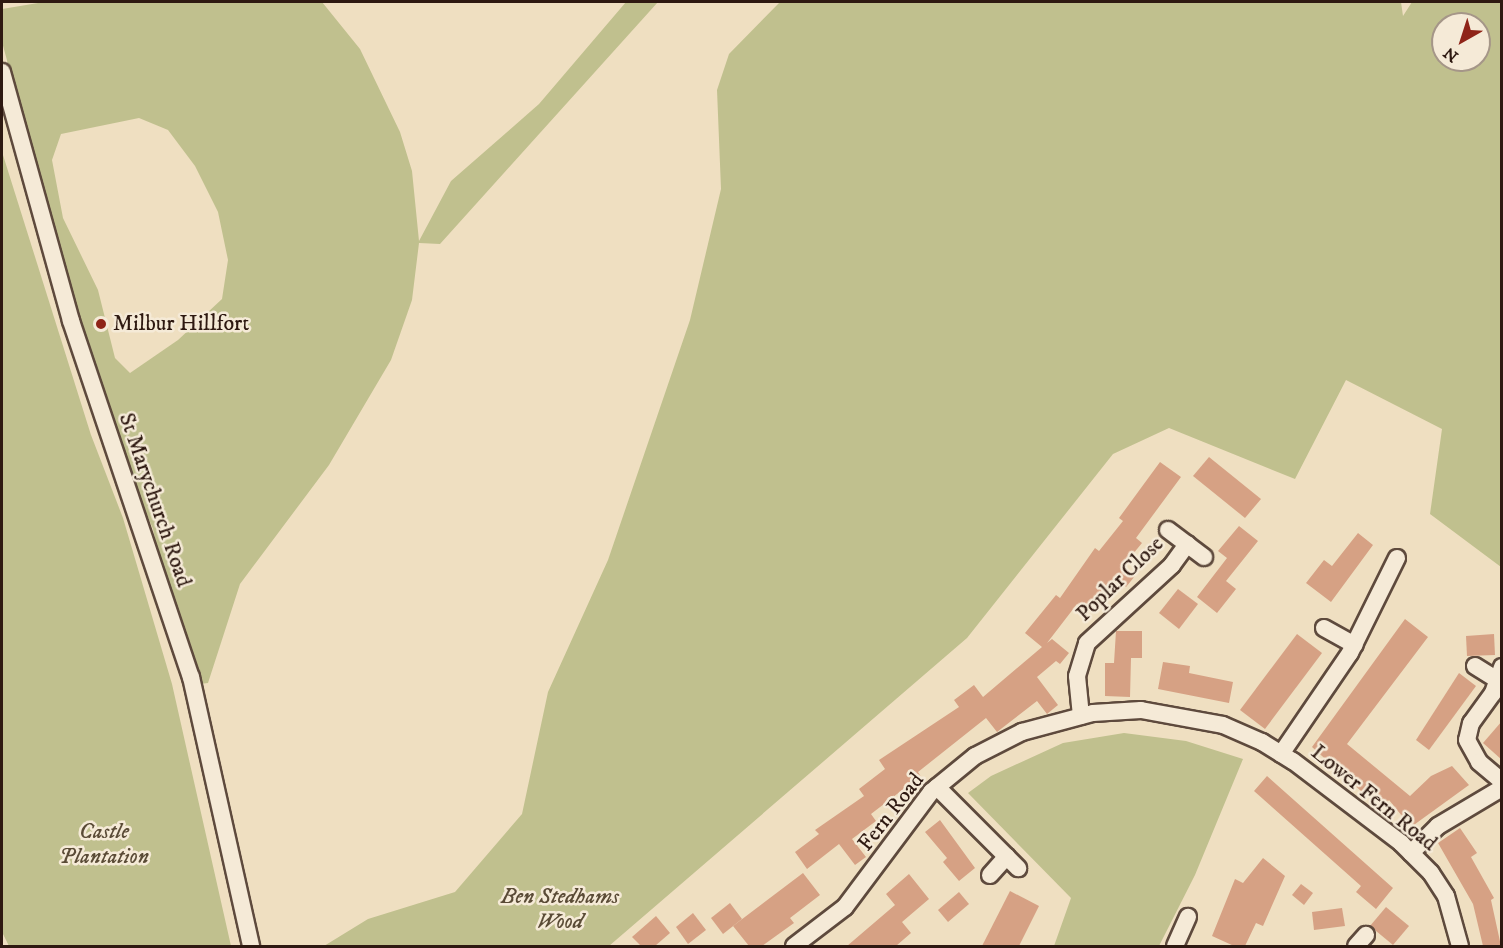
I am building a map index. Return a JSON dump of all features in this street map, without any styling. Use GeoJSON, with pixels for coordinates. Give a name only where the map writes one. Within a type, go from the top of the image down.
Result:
{"type":"FeatureCollection","features":[{"type":"Feature","properties":{"kind":"street","name":"St Marychurch Road"},"geometry":{"type":"LineString","coordinates":[[2,72],[71,321],[191,677],[251,946]]}},
{"type":"Feature","properties":{"kind":"street","name":"Poplar Close"},"geometry":{"type":"LineString","coordinates":[[1168,531],[1203,557]]}},
{"type":"Feature","properties":{"kind":"street","name":"Poplar Close"},"geometry":{"type":"LineString","coordinates":[[1081,716],[1077,676],[1087,643],[1172,565],[1187,544]]}},
{"type":"Feature","properties":{"kind":"street"},"geometry":{"type":"LineString","coordinates":[[1281,754],[1355,645],[1397,558]]}},
{"type":"Feature","properties":{"kind":"street"},"geometry":{"type":"LineString","coordinates":[[1324,628],[1355,645]]}},
{"type":"Feature","properties":{"kind":"street"},"geometry":{"type":"LineString","coordinates":[[1475,666],[1499,673],[1471,723],[1467,740],[1479,762],[1502,781]]}},
{"type":"Feature","properties":{"kind":"street","name":"Fern Road"},"geometry":{"type":"LineString","coordinates":[[794,946],[845,907],[938,787],[975,756],[1022,732],[1081,716],[1141,710],[1183,715],[1223,725],[1281,754]]}},
{"type":"Feature","properties":{"kind":"street","name":"Lower Fern Road"},"geometry":{"type":"LineString","coordinates":[[1281,754],[1411,854],[1431,873],[1446,896],[1460,946]]}},
{"type":"Feature","properties":{"kind":"street"},"geometry":{"type":"LineString","coordinates":[[938,787],[1013,862],[990,875]]}},
{"type":"Feature","properties":{"kind":"street"},"geometry":{"type":"LineString","coordinates":[[1411,854],[1438,826],[1502,788]]}},
{"type":"Feature","properties":{"kind":"street"},"geometry":{"type":"LineString","coordinates":[[1175,946],[1188,917]]}},
{"type":"Feature","properties":{"kind":"green space"},"geometry":{"type":"Polygon","coordinates":[[[44,2],[322,2],[360,49],[400,132],[412,171],[419,241],[451,181],[539,104],[626,2],[658,2],[440,244],[419,243],[412,300],[391,360],[329,465],[240,584],[208,683],[200,684],[166,593],[153,529],[121,454],[74,306],[2,42],[2,9],[44,2]],[[139,118],[61,134],[52,160],[63,218],[98,290],[115,358],[130,373],[178,340],[222,299],[228,260],[218,212],[195,166],[168,130],[139,118]]]}},
{"type":"Feature","properties":{"kind":"green space","name":"Ben Stedhams Wood"},"geometry":{"type":"Polygon","coordinates":[[[780,2],[1401,2],[1403,16],[1412,2],[1501,2],[1501,567],[1430,514],[1442,429],[1346,380],[1295,479],[1169,428],[1113,454],[967,638],[609,946],[324,946],[368,919],[455,892],[522,814],[548,692],[608,560],[690,320],[721,189],[717,90],[729,54],[780,2]]]}},
{"type":"Feature","properties":{"kind":"green space","name":"Castle Plantation"},"geometry":{"type":"Polygon","coordinates":[[[3,155],[91,435],[123,518],[172,684],[231,946],[9,946],[2,932],[3,155]]]}},
{"type":"Feature","properties":{"kind":"green space"},"geometry":{"type":"Polygon","coordinates":[[[1124,733],[1186,741],[1243,759],[1195,875],[1159,946],[1054,946],[1071,898],[968,793],[991,776],[1063,743],[1124,733]]]}},
{"type":"Feature","properties":{"kind":"building"},"geometry":{"type":"Polygon","coordinates":[[[1209,457],[1261,499],[1245,518],[1193,476],[1209,457]]]}},
{"type":"Feature","properties":{"kind":"building"},"geometry":{"type":"Polygon","coordinates":[[[1160,462],[1181,477],[1136,538],[1142,543],[1123,566],[1135,576],[1126,587],[1115,578],[1088,612],[1077,604],[1047,643],[1052,639],[1069,653],[1060,664],[1056,661],[1037,677],[1058,705],[1047,714],[1037,701],[997,732],[986,718],[918,772],[925,783],[915,791],[910,784],[871,814],[876,821],[852,839],[866,857],[855,865],[839,844],[807,869],[795,852],[819,834],[815,830],[864,796],[859,789],[885,769],[879,760],[959,707],[954,700],[974,685],[983,697],[1042,647],[1025,633],[1056,595],[1060,598],[1095,548],[1099,551],[1123,521],[1119,518],[1160,462]]]}},
{"type":"Feature","properties":{"kind":"building"},"geometry":{"type":"Polygon","coordinates":[[[1239,526],[1258,541],[1226,581],[1236,589],[1217,613],[1197,597],[1227,558],[1218,551],[1239,526]]]}},
{"type":"Feature","properties":{"kind":"building"},"geometry":{"type":"Polygon","coordinates":[[[1358,533],[1373,545],[1331,602],[1306,583],[1324,560],[1332,566],[1358,533]]]}},
{"type":"Feature","properties":{"kind":"building"},"geometry":{"type":"Polygon","coordinates":[[[1178,589],[1198,604],[1179,629],[1159,613],[1178,589]]]}},
{"type":"Feature","properties":{"kind":"building"},"geometry":{"type":"Polygon","coordinates":[[[1405,619],[1428,637],[1347,744],[1410,796],[1431,776],[1452,766],[1469,785],[1411,827],[1389,800],[1381,809],[1312,747],[1405,619]]]}},
{"type":"Feature","properties":{"kind":"building"},"geometry":{"type":"Polygon","coordinates":[[[1116,631],[1142,631],[1142,658],[1131,658],[1130,697],[1105,696],[1105,663],[1114,663],[1116,631]]]}},
{"type":"Feature","properties":{"kind":"building"},"geometry":{"type":"Polygon","coordinates":[[[1297,634],[1322,653],[1265,729],[1240,710],[1297,634]]]}},
{"type":"Feature","properties":{"kind":"building"},"geometry":{"type":"Polygon","coordinates":[[[1494,634],[1495,655],[1467,656],[1466,636],[1494,634]]]}},
{"type":"Feature","properties":{"kind":"building"},"geometry":{"type":"Polygon","coordinates":[[[1163,662],[1190,666],[1189,673],[1233,682],[1229,703],[1158,689],[1163,662]]]}},
{"type":"Feature","properties":{"kind":"building"},"geometry":{"type":"Polygon","coordinates":[[[1459,673],[1476,686],[1429,750],[1416,740],[1459,673]]]}},
{"type":"Feature","properties":{"kind":"building"},"geometry":{"type":"Polygon","coordinates":[[[1502,721],[1502,760],[1483,743],[1502,721]]]}},
{"type":"Feature","properties":{"kind":"building"},"geometry":{"type":"Polygon","coordinates":[[[1267,776],[1393,888],[1376,909],[1356,892],[1361,886],[1254,791],[1267,776]]]}},
{"type":"Feature","properties":{"kind":"building"},"geometry":{"type":"Polygon","coordinates":[[[940,820],[975,868],[959,881],[943,862],[947,858],[925,832],[940,820]]]}},
{"type":"Feature","properties":{"kind":"building"},"geometry":{"type":"Polygon","coordinates":[[[1460,828],[1477,853],[1471,857],[1494,898],[1491,900],[1501,946],[1483,946],[1473,904],[1438,843],[1460,828]]]}},
{"type":"Feature","properties":{"kind":"building"},"geometry":{"type":"Polygon","coordinates":[[[1263,858],[1285,876],[1263,926],[1256,923],[1245,946],[1234,946],[1212,936],[1235,879],[1243,883],[1263,858]]]}},
{"type":"Feature","properties":{"kind":"building"},"geometry":{"type":"Polygon","coordinates":[[[803,873],[820,895],[790,918],[794,923],[762,946],[749,946],[733,926],[803,873]]]}},
{"type":"Feature","properties":{"kind":"building"},"geometry":{"type":"Polygon","coordinates":[[[909,874],[929,899],[902,922],[911,933],[896,946],[847,946],[895,905],[886,894],[909,874]]]}},
{"type":"Feature","properties":{"kind":"building"},"geometry":{"type":"Polygon","coordinates":[[[1301,884],[1313,893],[1304,905],[1292,895],[1301,884]]]}},
{"type":"Feature","properties":{"kind":"building"},"geometry":{"type":"Polygon","coordinates":[[[1010,891],[1039,906],[1019,946],[982,946],[1010,891]]]}},
{"type":"Feature","properties":{"kind":"building"},"geometry":{"type":"Polygon","coordinates":[[[959,892],[969,904],[948,922],[938,910],[959,892]]]}},
{"type":"Feature","properties":{"kind":"building"},"geometry":{"type":"Polygon","coordinates":[[[730,903],[742,919],[723,934],[711,918],[730,903]]]}},
{"type":"Feature","properties":{"kind":"building"},"geometry":{"type":"Polygon","coordinates":[[[1386,907],[1409,926],[1393,945],[1370,926],[1386,907]]]}},
{"type":"Feature","properties":{"kind":"building"},"geometry":{"type":"Polygon","coordinates":[[[1342,908],[1345,926],[1314,930],[1312,912],[1342,908]]]}},
{"type":"Feature","properties":{"kind":"building"},"geometry":{"type":"Polygon","coordinates":[[[693,913],[706,930],[688,944],[676,927],[693,913]]]}},
{"type":"Feature","properties":{"kind":"building"},"geometry":{"type":"Polygon","coordinates":[[[656,916],[670,933],[655,946],[641,946],[632,937],[656,916]]]}},
{"type":"Feature","properties":{"kind":"place","name":"Milbur Hillfort"},"geometry":{"type":"Point","coordinates":[101,324]}}]}
